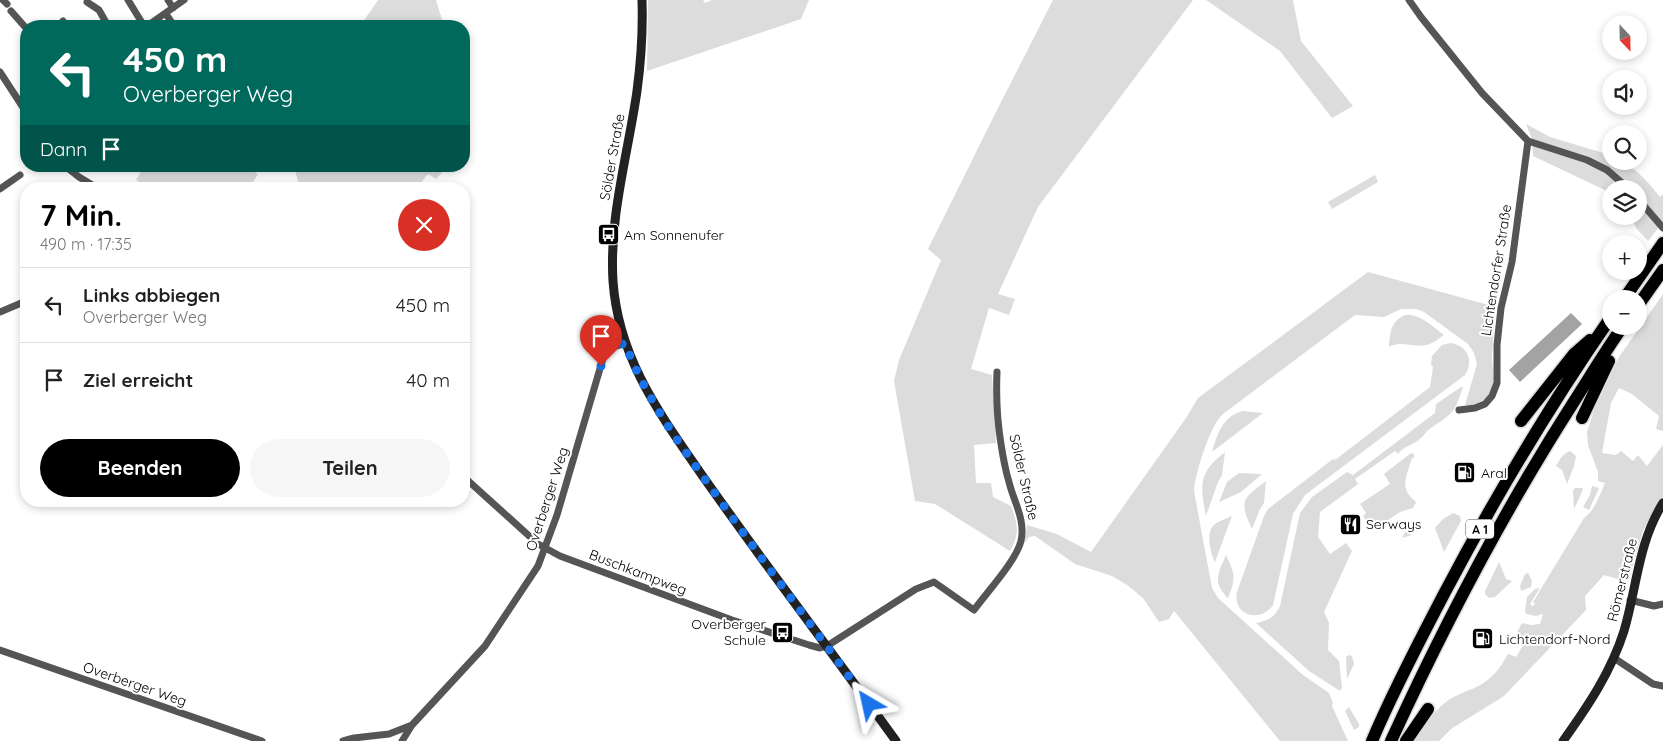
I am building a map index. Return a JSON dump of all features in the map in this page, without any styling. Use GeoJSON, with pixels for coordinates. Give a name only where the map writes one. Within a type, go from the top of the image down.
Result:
{"type":"FeatureCollection","features":[{"type":"Feature","properties":{"kind":"highway"},"geometry":{"type":"LineString","coordinates":[[1630,290],[1660,248]]}},
{"type":"Feature","properties":{"kind":"highway"},"geometry":{"type":"LineString","coordinates":[[1647,293],[1663,270]]}},
{"type":"Feature","properties":{"kind":"highway"},"geometry":{"type":"LineString","coordinates":[[1521,421],[1574,354],[1602,328]]}},
{"type":"Feature","properties":{"kind":"highway","name":"A 1"},"geometry":{"type":"LineString","coordinates":[[1372,741],[1427,627],[1483,522],[1548,414],[1602,331]]}},
{"type":"Feature","properties":{"kind":"highway","name":"A 1"},"geometry":{"type":"LineString","coordinates":[[1391,741],[1441,635],[1490,540],[1561,422],[1617,335]]}},
{"type":"Feature","properties":{"kind":"highway"},"geometry":{"type":"LineString","coordinates":[[1582,418],[1619,335]]}},
{"type":"Feature","properties":{"kind":"highway"},"geometry":{"type":"LineString","coordinates":[[1406,741],[1428,709]]}},
{"type":"Feature","properties":{"kind":"main road","name":"Sölder Straße"},"geometry":{"type":"LineString","coordinates":[[642,0],[643,28],[637,91],[613,235],[613,282],[625,343],[632,363],[645,389],[665,421],[742,531],[896,741]]}},
{"type":"Feature","properties":{"kind":"main road","name":"Römerstraße"},"geometry":{"type":"LineString","coordinates":[[1563,741],[1598,690],[1614,658],[1624,629],[1644,542],[1654,518],[1663,503]]}},
{"type":"Feature","properties":{"kind":"street"},"geometry":{"type":"LineString","coordinates":[[128,0],[142,20]]}},
{"type":"Feature","properties":{"kind":"street"},"geometry":{"type":"LineString","coordinates":[[168,0],[173,8]]}},
{"type":"Feature","properties":{"kind":"street"},"geometry":{"type":"LineString","coordinates":[[156,20],[184,0]]}},
{"type":"Feature","properties":{"kind":"street"},"geometry":{"type":"LineString","coordinates":[[1409,0],[1482,93],[1528,141],[1587,160],[1608,170],[1619,180]]}},
{"type":"Feature","properties":{"kind":"street"},"geometry":{"type":"LineString","coordinates":[[88,2],[99,10],[105,20]]}},
{"type":"Feature","properties":{"kind":"street"},"geometry":{"type":"LineString","coordinates":[[11,11],[20,21]]}},
{"type":"Feature","properties":{"kind":"street"},"geometry":{"type":"LineString","coordinates":[[166,14],[170,20]]}},
{"type":"Feature","properties":{"kind":"street"},"geometry":{"type":"LineString","coordinates":[[0,72],[20,101]]}},
{"type":"Feature","properties":{"kind":"street","name":"Lichtendorfer Straße"},"geometry":{"type":"LineString","coordinates":[[1459,410],[1485,404],[1492,396],[1497,384],[1497,345],[1501,308],[1512,262],[1528,141]]}},
{"type":"Feature","properties":{"kind":"street"},"geometry":{"type":"LineString","coordinates":[[73,172],[88,182]]}},
{"type":"Feature","properties":{"kind":"street"},"geometry":{"type":"LineString","coordinates":[[0,190],[20,175]]}},
{"type":"Feature","properties":{"kind":"street"},"geometry":{"type":"LineString","coordinates":[[1647,209],[1663,228]]}},
{"type":"Feature","properties":{"kind":"street"},"geometry":{"type":"LineString","coordinates":[[0,312],[20,304]]}},
{"type":"Feature","properties":{"kind":"street","name":"Overberger Weg"},"geometry":{"type":"LineString","coordinates":[[402,741],[412,725],[485,646],[538,566],[557,515],[604,355],[614,347],[625,343]]}},
{"type":"Feature","properties":{"kind":"street","name":"Sölder Straße"},"geometry":{"type":"LineString","coordinates":[[827,646],[916,589],[934,582],[974,610],[1013,558],[1021,540],[1022,524],[1009,483],[1001,444],[996,405],[997,372]]}},
{"type":"Feature","properties":{"kind":"street","name":"Buschkampweg"},"geometry":{"type":"LineString","coordinates":[[470,482],[544,548],[560,556],[732,620],[809,645],[820,648],[827,646]]}},
{"type":"Feature","properties":{"kind":"street"},"geometry":{"type":"LineString","coordinates":[[1630,600],[1654,606],[1663,604]]}},
{"type":"Feature","properties":{"kind":"street","name":"Overberger Weg"},"geometry":{"type":"LineString","coordinates":[[0,650],[262,741]]}},
{"type":"Feature","properties":{"kind":"street"},"geometry":{"type":"LineString","coordinates":[[1614,658],[1653,684],[1663,686]]}},
{"type":"Feature","properties":{"kind":"street","name":"Overberger Weg"},"geometry":{"type":"LineString","coordinates":[[343,741],[388,734],[412,725]]}},
{"type":"Feature","properties":{"kind":"shaded area"},"geometry":{"type":"Polygon","coordinates":[[[378,0],[436,0],[442,20],[364,20],[378,0]]]}},
{"type":"Feature","properties":{"kind":"shaded area"},"geometry":{"type":"Polygon","coordinates":[[[648,0],[703,0],[705,3],[712,0],[809,0],[801,19],[647,71],[648,0]]]}},
{"type":"Feature","properties":{"kind":"shaded area"},"geometry":{"type":"Polygon","coordinates":[[[1053,0],[1193,0],[1038,207],[998,294],[1015,299],[1009,315],[989,308],[971,369],[992,375],[996,443],[974,445],[976,483],[991,483],[993,497],[1011,506],[1017,534],[1010,551],[935,504],[915,501],[894,381],[899,360],[941,260],[928,249],[1053,0]]]}},
{"type":"Feature","properties":{"kind":"shaded area"},"geometry":{"type":"Polygon","coordinates":[[[1206,0],[1293,0],[1301,41],[1353,106],[1332,118],[1280,51],[1206,0]]]}},
{"type":"Feature","properties":{"kind":"shaded area"},"geometry":{"type":"Polygon","coordinates":[[[1526,124],[1550,137],[1602,153],[1602,170],[1635,170],[1646,180],[1602,180],[1602,189],[1533,156],[1532,139],[1526,124]]]}},
{"type":"Feature","properties":{"kind":"shaded area"},"geometry":{"type":"Polygon","coordinates":[[[141,172],[255,172],[258,174],[253,182],[139,182],[136,180],[141,172]]]}},
{"type":"Feature","properties":{"kind":"shaded area"},"geometry":{"type":"Polygon","coordinates":[[[296,172],[442,172],[436,179],[428,174],[422,182],[298,182],[296,172]]]}},
{"type":"Feature","properties":{"kind":"shaded area"},"geometry":{"type":"Polygon","coordinates":[[[1375,175],[1378,182],[1332,209],[1328,202],[1375,175]]]}},
{"type":"Feature","properties":{"kind":"shaded area"},"geometry":{"type":"Polygon","coordinates":[[[1647,181],[1660,197],[1663,194],[1663,222],[1648,241],[1647,235],[1642,235],[1635,225],[1647,225],[1647,181]]]}},
{"type":"Feature","properties":{"kind":"shaded area"},"geometry":{"type":"Polygon","coordinates":[[[1368,272],[1496,307],[1492,357],[1493,384],[1490,393],[1483,400],[1475,404],[1465,405],[1477,364],[1474,353],[1468,344],[1424,312],[1416,309],[1401,309],[1384,317],[1355,315],[1223,414],[1213,428],[1197,473],[1194,491],[1212,588],[1218,598],[1303,675],[1329,693],[1333,703],[1332,706],[1348,741],[1280,741],[1174,611],[1169,619],[1159,622],[1143,598],[1112,576],[1075,564],[1035,536],[1029,537],[1025,543],[1027,525],[1057,534],[1091,552],[1186,418],[1198,398],[1368,272]]]}},
{"type":"Feature","properties":{"kind":"shaded area"},"geometry":{"type":"Polygon","coordinates":[[[1663,294],[1663,431],[1656,429],[1659,416],[1632,394],[1619,388],[1611,403],[1602,453],[1616,455],[1621,451],[1633,461],[1638,455],[1647,466],[1663,445],[1663,497],[1643,531],[1628,582],[1604,575],[1585,596],[1586,610],[1504,696],[1451,729],[1439,741],[1414,741],[1430,718],[1444,703],[1488,679],[1501,666],[1508,654],[1516,657],[1525,642],[1515,636],[1522,623],[1540,624],[1543,614],[1536,616],[1526,614],[1527,597],[1535,589],[1540,588],[1530,604],[1533,606],[1535,604],[1533,602],[1584,518],[1599,498],[1605,483],[1598,481],[1598,472],[1588,445],[1587,432],[1594,410],[1619,357],[1634,335],[1647,335],[1647,317],[1663,294]]]}},
{"type":"Feature","properties":{"kind":"shaded area"},"geometry":{"type":"Polygon","coordinates":[[[1571,313],[1582,324],[1520,382],[1509,370],[1571,313]]]}},
{"type":"Feature","properties":{"kind":"shaded area"},"geometry":{"type":"Polygon","coordinates":[[[1405,315],[1421,318],[1444,335],[1429,344],[1421,346],[1398,344],[1389,347],[1391,333],[1396,321],[1405,315]]]}},
{"type":"Feature","properties":{"kind":"shaded area"},"geometry":{"type":"Polygon","coordinates":[[[1451,343],[1462,347],[1468,355],[1469,365],[1465,375],[1305,495],[1293,514],[1273,605],[1268,611],[1261,614],[1248,614],[1243,611],[1237,600],[1237,592],[1268,509],[1430,387],[1433,367],[1431,364],[1432,356],[1442,345],[1451,343]]]}},
{"type":"Feature","properties":{"kind":"shaded area"},"geometry":{"type":"Polygon","coordinates":[[[1463,387],[1455,408],[1448,416],[1398,454],[1395,451],[1355,479],[1358,484],[1320,512],[1318,537],[1330,554],[1346,543],[1352,551],[1324,612],[1329,623],[1328,650],[1339,661],[1342,688],[1340,691],[1309,671],[1256,623],[1271,618],[1280,606],[1300,513],[1312,497],[1347,472],[1353,475],[1435,413],[1436,404],[1463,387]]]}},
{"type":"Feature","properties":{"kind":"shaded area"},"geometry":{"type":"Polygon","coordinates":[[[1243,411],[1263,413],[1212,452],[1219,432],[1226,421],[1236,413],[1243,411]]]}},
{"type":"Feature","properties":{"kind":"shaded area"},"geometry":{"type":"Polygon","coordinates":[[[1570,451],[1576,456],[1567,484],[1562,470],[1556,466],[1563,455],[1570,451]]]}},
{"type":"Feature","properties":{"kind":"shaded area"},"geometry":{"type":"Polygon","coordinates":[[[1225,452],[1222,475],[1206,516],[1202,488],[1203,480],[1210,466],[1225,452]]]}},
{"type":"Feature","properties":{"kind":"shaded area"},"geometry":{"type":"Polygon","coordinates":[[[1411,453],[1414,454],[1414,458],[1412,458],[1405,482],[1407,492],[1416,502],[1413,508],[1400,512],[1373,530],[1363,516],[1366,513],[1360,504],[1390,484],[1384,474],[1411,453]]]}},
{"type":"Feature","properties":{"kind":"shaded area"},"geometry":{"type":"Polygon","coordinates":[[[1239,473],[1262,474],[1241,492],[1219,502],[1227,482],[1239,473]]]}},
{"type":"Feature","properties":{"kind":"shaded area"},"geometry":{"type":"Polygon","coordinates":[[[1266,481],[1264,503],[1252,529],[1245,512],[1245,501],[1252,492],[1266,481]]]}},
{"type":"Feature","properties":{"kind":"shaded area"},"geometry":{"type":"Polygon","coordinates":[[[1592,486],[1599,488],[1589,510],[1583,507],[1590,495],[1592,486]]]}},
{"type":"Feature","properties":{"kind":"shaded area"},"geometry":{"type":"Polygon","coordinates":[[[1575,488],[1583,488],[1574,509],[1573,491],[1575,488]]]}},
{"type":"Feature","properties":{"kind":"shaded area"},"geometry":{"type":"Polygon","coordinates":[[[1453,513],[1460,516],[1461,521],[1444,552],[1435,528],[1443,519],[1453,513]]]}},
{"type":"Feature","properties":{"kind":"shaded area"},"geometry":{"type":"Polygon","coordinates":[[[1232,516],[1215,563],[1209,538],[1211,529],[1218,522],[1232,516]]]}},
{"type":"Feature","properties":{"kind":"shaded area"},"geometry":{"type":"Polygon","coordinates":[[[1416,524],[1421,528],[1410,532],[1411,535],[1402,538],[1409,526],[1416,524]]]}},
{"type":"Feature","properties":{"kind":"shaded area"},"geometry":{"type":"Polygon","coordinates":[[[1226,555],[1233,576],[1228,598],[1218,582],[1219,573],[1226,555]]]}},
{"type":"Feature","properties":{"kind":"shaded area"},"geometry":{"type":"Polygon","coordinates":[[[1499,562],[1506,579],[1512,581],[1495,597],[1489,598],[1485,591],[1499,562]]]}},
{"type":"Feature","properties":{"kind":"shaded area"},"geometry":{"type":"Polygon","coordinates":[[[1528,573],[1532,581],[1531,587],[1521,591],[1520,586],[1525,574],[1528,573]]]}},
{"type":"Feature","properties":{"kind":"shaded area"},"geometry":{"type":"Polygon","coordinates":[[[1352,656],[1354,664],[1347,679],[1346,657],[1352,656]]]}},
{"type":"Feature","properties":{"kind":"shaded area"},"geometry":{"type":"Polygon","coordinates":[[[1349,707],[1359,724],[1359,727],[1354,730],[1345,711],[1349,707]]]}},
{"type":"Feature","properties":{"kind":"place","name":"Am Sonnenufer"},"geometry":{"type":"Point","coordinates":[608,235]}},
{"type":"Feature","properties":{"kind":"place","name":"Aral"},"geometry":{"type":"Point","coordinates":[1465,473]}},
{"type":"Feature","properties":{"kind":"place","name":"Serways"},"geometry":{"type":"Point","coordinates":[1350,524]}},
{"type":"Feature","properties":{"kind":"place","name":"Overberger Schule"},"geometry":{"type":"Point","coordinates":[782,632]}},
{"type":"Feature","properties":{"kind":"place","name":"Lichtendorf-Nord"},"geometry":{"type":"Point","coordinates":[1483,639]}},
{"type":"Feature","properties":{"kind":"route"},"geometry":{"type":"LineString","coordinates":[[601,366],[604,355],[614,347],[625,343],[632,363],[645,389],[665,421],[742,531],[869,704]]}}]}
